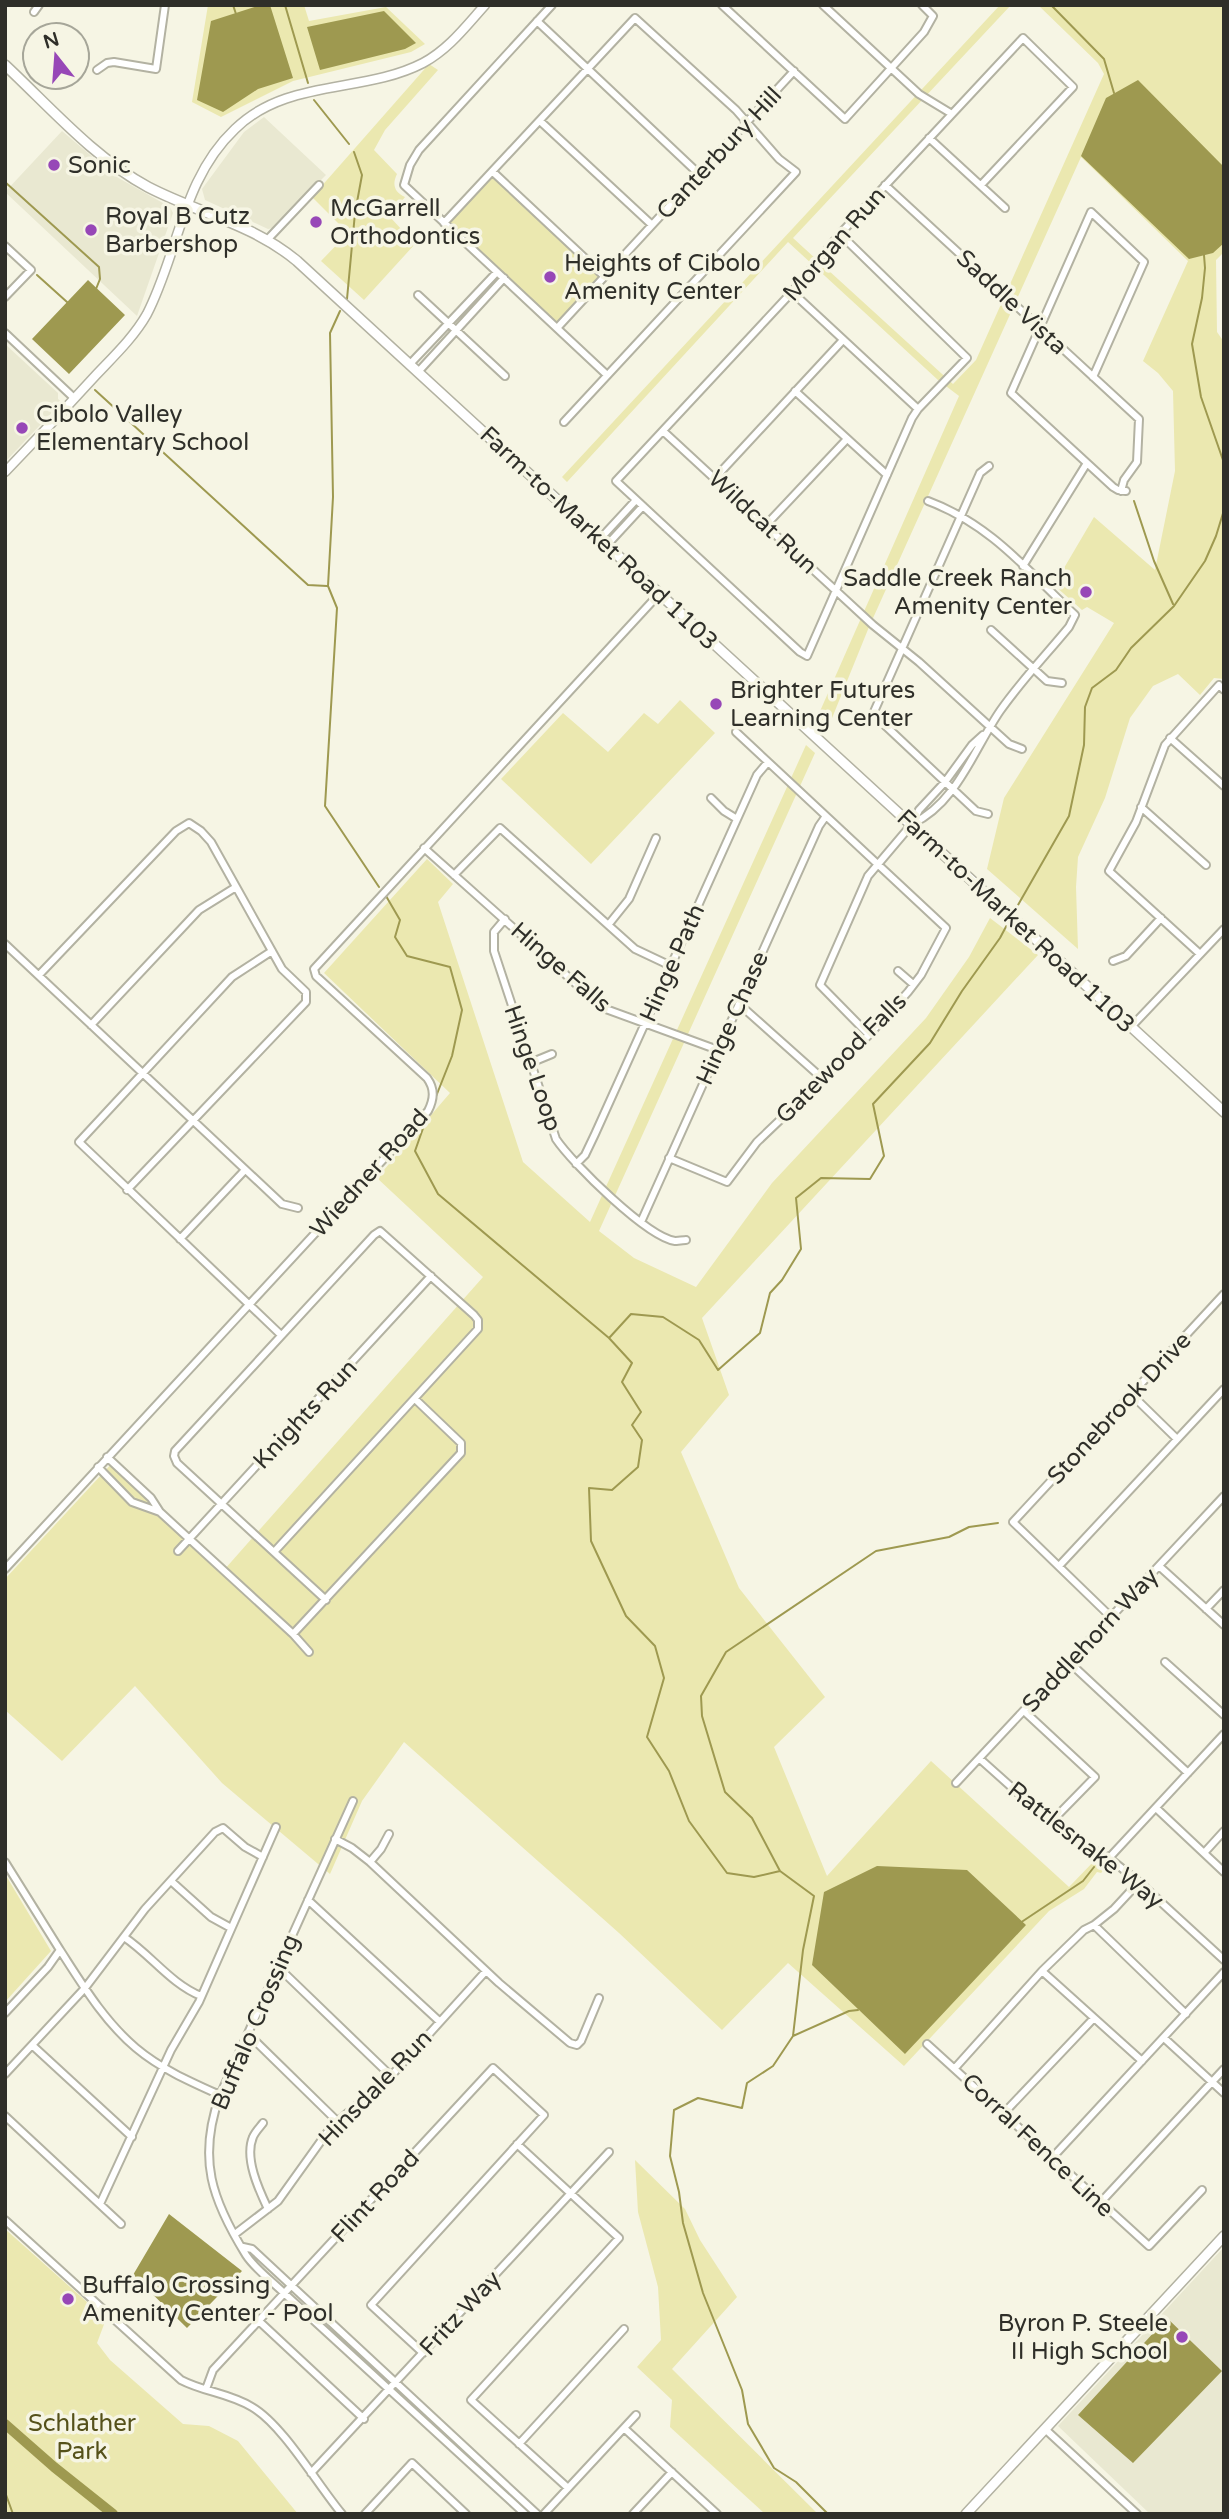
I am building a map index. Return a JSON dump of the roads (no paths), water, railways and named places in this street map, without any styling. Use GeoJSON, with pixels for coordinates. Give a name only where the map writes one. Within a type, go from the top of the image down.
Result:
{"type":"FeatureCollection","features":[{"type":"Feature","properties":{"kind":"main road","name":"Farm-to-Market Road 1103"},"geometry":{"type":"LineString","coordinates":[[5,65],[102,156],[146,185],[268,239],[314,276],[1224,1112]]}},
{"type":"Feature","properties":{"kind":"main road"},"geometry":{"type":"LineString","coordinates":[[966,2514],[1224,2236]]}},
{"type":"Feature","properties":{"kind":"street"},"geometry":{"type":"LineString","coordinates":[[34,12],[39,5]]}},
{"type":"Feature","properties":{"kind":"street"},"geometry":{"type":"LineString","coordinates":[[97,70],[114,61],[156,69],[165,5]]}},
{"type":"Feature","properties":{"kind":"street"},"geometry":{"type":"LineString","coordinates":[[5,472],[135,333],[147,314],[187,204],[216,148],[237,127],[268,106],[294,95],[375,78],[421,64],[449,45],[485,5]]}},
{"type":"Feature","properties":{"kind":"street"},"geometry":{"type":"LineString","coordinates":[[552,5],[419,150],[410,165],[404,185],[607,375]]}},
{"type":"Feature","properties":{"kind":"street"},"geometry":{"type":"LineString","coordinates":[[722,5],[845,119],[921,37],[933,16],[922,5]]}},
{"type":"Feature","properties":{"kind":"street"},"geometry":{"type":"LineString","coordinates":[[823,5],[921,96],[951,114]]}},
{"type":"Feature","properties":{"kind":"street"},"geometry":{"type":"LineString","coordinates":[[444,223],[635,18],[748,122],[779,159],[796,172],[564,422]]}},
{"type":"Feature","properties":{"kind":"street"},"geometry":{"type":"LineString","coordinates":[[537,21],[699,174]]}},
{"type":"Feature","properties":{"kind":"street","name":"Morgan Run"},"geometry":{"type":"LineString","coordinates":[[636,500],[616,481],[792,292],[885,185],[1023,38],[1073,87],[981,185]]}},
{"type":"Feature","properties":{"kind":"street","name":"Canterbury Hill"},"geometry":{"type":"LineString","coordinates":[[558,327],[794,71]]}},
{"type":"Feature","properties":{"kind":"street"},"geometry":{"type":"LineString","coordinates":[[540,121],[652,225]]}},
{"type":"Feature","properties":{"kind":"street"},"geometry":{"type":"LineString","coordinates":[[929,138],[1005,208]]}},
{"type":"Feature","properties":{"kind":"street"},"geometry":{"type":"LineString","coordinates":[[493,172],[604,276]]}},
{"type":"Feature","properties":{"kind":"street"},"geometry":{"type":"LineString","coordinates":[[268,239],[319,185]]}},
{"type":"Feature","properties":{"kind":"street","name":"Saddle Vista"},"geometry":{"type":"LineString","coordinates":[[885,185],[1139,419],[1137,461],[1123,484],[1124,491],[1112,487],[1087,463]]}},
{"type":"Feature","properties":{"kind":"street"},"geometry":{"type":"LineString","coordinates":[[1023,566],[1087,463],[1011,393],[1091,212],[1144,262],[1093,377]]}},
{"type":"Feature","properties":{"kind":"street"},"geometry":{"type":"LineString","coordinates":[[603,542],[636,500],[807,656],[918,409],[967,358],[840,234]]}},
{"type":"Feature","properties":{"kind":"street"},"geometry":{"type":"LineString","coordinates":[[5,246],[31,270],[5,297]]}},
{"type":"Feature","properties":{"kind":"street"},"geometry":{"type":"LineString","coordinates":[[410,365],[497,272]]}},
{"type":"Feature","properties":{"kind":"street"},"geometry":{"type":"LineString","coordinates":[[418,372],[503,278]]}},
{"type":"Feature","properties":{"kind":"street"},"geometry":{"type":"LineString","coordinates":[[792,292],[918,409]]}},
{"type":"Feature","properties":{"kind":"street"},"geometry":{"type":"LineString","coordinates":[[418,295],[505,376]]}},
{"type":"Feature","properties":{"kind":"street"},"geometry":{"type":"LineString","coordinates":[[5,332],[74,398]]}},
{"type":"Feature","properties":{"kind":"street"},"geometry":{"type":"LineString","coordinates":[[715,478],[843,340]]}},
{"type":"Feature","properties":{"kind":"street"},"geometry":{"type":"LineString","coordinates":[[795,391],[887,475]]}},
{"type":"Feature","properties":{"kind":"street","name":"Wildcat Run"},"geometry":{"type":"LineString","coordinates":[[663,431],[989,727],[1009,744],[1022,749]]}},
{"type":"Feature","properties":{"kind":"street"},"geometry":{"type":"LineString","coordinates":[[766,525],[847,439]]}},
{"type":"Feature","properties":{"kind":"street"},"geometry":{"type":"LineString","coordinates":[[988,814],[976,811],[873,714],[980,473],[989,466]]}},
{"type":"Feature","properties":{"kind":"street"},"geometry":{"type":"LineString","coordinates":[[912,824],[926,818],[953,789],[989,727],[1069,627],[1075,615],[985,530],[961,514],[928,501]]}},
{"type":"Feature","properties":{"kind":"street"},"geometry":{"type":"LineString","coordinates":[[603,542],[643,506]]}},
{"type":"Feature","properties":{"kind":"street","name":"Wiedner Road"},"geometry":{"type":"LineString","coordinates":[[5,1569],[431,1105],[433,1093],[427,1078],[316,976],[314,969],[659,594]]}},
{"type":"Feature","properties":{"kind":"street"},"geometry":{"type":"LineString","coordinates":[[991,630],[1047,681],[1062,683]]}},
{"type":"Feature","properties":{"kind":"street"},"geometry":{"type":"LineString","coordinates":[[1200,954],[1109,871],[1141,807],[1158,758],[1170,738],[1221,687]]}},
{"type":"Feature","properties":{"kind":"street"},"geometry":{"type":"LineString","coordinates":[[736,732],[878,863]]}},
{"type":"Feature","properties":{"kind":"street"},"geometry":{"type":"LineString","coordinates":[[869,1035],[820,985],[868,876],[912,824],[919,810],[945,782],[972,745],[985,734]]}},
{"type":"Feature","properties":{"kind":"street"},"geometry":{"type":"LineString","coordinates":[[1170,738],[1224,786]]}},
{"type":"Feature","properties":{"kind":"street","name":"Hinge Path"},"geometry":{"type":"LineString","coordinates":[[576,1164],[585,1155],[757,775],[768,762]]}},
{"type":"Feature","properties":{"kind":"street"},"geometry":{"type":"LineString","coordinates":[[710,798],[737,819]]}},
{"type":"Feature","properties":{"kind":"street"},"geometry":{"type":"LineString","coordinates":[[1141,807],[1206,865]]}},
{"type":"Feature","properties":{"kind":"street","name":"Hinge Chase"},"geometry":{"type":"LineString","coordinates":[[641,1222],[818,825],[826,816]]}},
{"type":"Feature","properties":{"kind":"street"},"geometry":{"type":"LineString","coordinates":[[39,975],[183,825],[192,824],[206,836],[282,969],[306,992],[306,1002],[127,1190]]}},
{"type":"Feature","properties":{"kind":"street"},"geometry":{"type":"LineString","coordinates":[[454,875],[500,828],[635,948],[671,966]]}},
{"type":"Feature","properties":{"kind":"street"},"geometry":{"type":"LineString","coordinates":[[609,924],[629,899],[656,838]]}},
{"type":"Feature","properties":{"kind":"street","name":"Hinge Falls"},"geometry":{"type":"LineString","coordinates":[[424,848],[603,1008],[718,1050]]}},
{"type":"Feature","properties":{"kind":"street","name":"Gatewood Falls"},"geometry":{"type":"LineString","coordinates":[[669,1158],[727,1182],[757,1142],[869,1035],[913,984],[932,957],[946,928],[878,863]]}},
{"type":"Feature","properties":{"kind":"street"},"geometry":{"type":"LineString","coordinates":[[91,1025],[199,910],[236,887]]}},
{"type":"Feature","properties":{"kind":"street"},"geometry":{"type":"LineString","coordinates":[[1113,961],[1126,956],[1161,918]]}},
{"type":"Feature","properties":{"kind":"street","name":"Hinge Loop"},"geometry":{"type":"LineString","coordinates":[[505,919],[494,932],[494,951],[556,1139],[576,1164],[641,1222],[660,1236],[675,1241],[686,1240]]}},
{"type":"Feature","properties":{"kind":"street"},"geometry":{"type":"LineString","coordinates":[[1131,1027],[1224,929]]}},
{"type":"Feature","properties":{"kind":"street"},"geometry":{"type":"LineString","coordinates":[[5,944],[245,1170],[282,1203],[298,1208]]}},
{"type":"Feature","properties":{"kind":"street"},"geometry":{"type":"LineString","coordinates":[[272,951],[232,977],[79,1142],[281,1335]]}},
{"type":"Feature","properties":{"kind":"street"},"geometry":{"type":"LineString","coordinates":[[898,971],[913,984]]}},
{"type":"Feature","properties":{"kind":"street"},"geometry":{"type":"LineString","coordinates":[[739,1003],[823,1079]]}},
{"type":"Feature","properties":{"kind":"street"},"geometry":{"type":"LineString","coordinates":[[530,1063],[552,1054]]}},
{"type":"Feature","properties":{"kind":"street"},"geometry":{"type":"LineString","coordinates":[[180,1239],[245,1170]]}},
{"type":"Feature","properties":{"kind":"street"},"geometry":{"type":"LineString","coordinates":[[274,1552],[478,1329],[478,1320],[474,1315],[380,1231],[281,1335],[175,1451],[174,1456],[177,1463],[326,1600]]}},
{"type":"Feature","properties":{"kind":"street","name":"Knights Run"},"geometry":{"type":"LineString","coordinates":[[178,1551],[431,1276]]}},
{"type":"Feature","properties":{"kind":"street","name":"Stonebrook Drive"},"geometry":{"type":"LineString","coordinates":[[1059,1566],[1013,1522],[1224,1294]]}},
{"type":"Feature","properties":{"kind":"street"},"geometry":{"type":"LineString","coordinates":[[1112,1618],[1059,1566],[1224,1389]]}},
{"type":"Feature","properties":{"kind":"street"},"geometry":{"type":"LineString","coordinates":[[1132,1394],[1177,1439]]}},
{"type":"Feature","properties":{"kind":"street"},"geometry":{"type":"LineString","coordinates":[[293,1634],[461,1452],[461,1443],[415,1399]]}},
{"type":"Feature","properties":{"kind":"street"},"geometry":{"type":"LineString","coordinates":[[107,1457],[151,1498],[160,1512],[189,1540],[293,1634],[309,1652]]}},
{"type":"Feature","properties":{"kind":"street"},"geometry":{"type":"LineString","coordinates":[[98,1467],[132,1502],[160,1512]]}},
{"type":"Feature","properties":{"kind":"street","name":"Saddlehorn Way"},"geometry":{"type":"LineString","coordinates":[[956,1783],[1224,1496]]}},
{"type":"Feature","properties":{"kind":"street"},"geometry":{"type":"LineString","coordinates":[[1159,1566],[1224,1625]]}},
{"type":"Feature","properties":{"kind":"street"},"geometry":{"type":"LineString","coordinates":[[1206,1609],[1224,1590]]}},
{"type":"Feature","properties":{"kind":"street"},"geometry":{"type":"LineString","coordinates":[[1165,1662],[1224,1715]]}},
{"type":"Feature","properties":{"kind":"street"},"geometry":{"type":"LineString","coordinates":[[1070,1663],[1188,1773]]}},
{"type":"Feature","properties":{"kind":"street"},"geometry":{"type":"LineString","coordinates":[[1024,1711],[1095,1777],[1050,1823]]}},
{"type":"Feature","properties":{"kind":"street"},"geometry":{"type":"LineString","coordinates":[[1109,1858],[1224,1734]]}},
{"type":"Feature","properties":{"kind":"street","name":"Rattlesnake Way"},"geometry":{"type":"LineString","coordinates":[[979,1759],[1064,1834],[1109,1858],[1139,1882],[1224,1960]]}},
{"type":"Feature","properties":{"kind":"street","name":"Buffalo Crossing"},"geometry":{"type":"LineString","coordinates":[[352,1801],[220,2095],[208,2138],[209,2164],[217,2199],[226,2221],[247,2256],[524,2514]]}},
{"type":"Feature","properties":{"kind":"street"},"geometry":{"type":"LineString","coordinates":[[1156,1808],[1224,1872]]}},
{"type":"Feature","properties":{"kind":"street"},"geometry":{"type":"LineString","coordinates":[[100,2204],[163,2067],[201,1996],[276,1827]]}},
{"type":"Feature","properties":{"kind":"street"},"geometry":{"type":"LineString","coordinates":[[5,2074],[85,1988],[145,1909],[215,1832],[223,1828],[245,1847],[263,1857]]}},
{"type":"Feature","properties":{"kind":"street"},"geometry":{"type":"LineString","coordinates":[[1203,1853],[1224,1831]]}},
{"type":"Feature","properties":{"kind":"street"},"geometry":{"type":"LineString","coordinates":[[370,1862],[389,1834]]}},
{"type":"Feature","properties":{"kind":"street"},"geometry":{"type":"LineString","coordinates":[[335,1839],[370,1862],[486,1971],[570,2043],[577,2045],[581,2041],[600,1998]]}},
{"type":"Feature","properties":{"kind":"street"},"geometry":{"type":"LineString","coordinates":[[5,1861],[60,1950],[112,2024],[136,2048],[163,2067],[220,2095]]}},
{"type":"Feature","properties":{"kind":"street"},"geometry":{"type":"LineString","coordinates":[[171,1881],[211,1917],[231,1928]]}},
{"type":"Feature","properties":{"kind":"street"},"geometry":{"type":"LineString","coordinates":[[955,2068],[1042,1970],[1084,1930],[1114,1909],[1139,1882]]}},
{"type":"Feature","properties":{"kind":"street"},"geometry":{"type":"LineString","coordinates":[[308,1900],[439,2021]]}},
{"type":"Feature","properties":{"kind":"street"},"geometry":{"type":"LineString","coordinates":[[1094,1925],[1186,2014]]}},
{"type":"Feature","properties":{"kind":"street"},"geometry":{"type":"LineString","coordinates":[[124,1937],[142,1949],[179,1984],[201,1996]]}},
{"type":"Feature","properties":{"kind":"street"},"geometry":{"type":"LineString","coordinates":[[5,2013],[48,1967],[60,1950]]}},
{"type":"Feature","properties":{"kind":"street"},"geometry":{"type":"LineString","coordinates":[[278,1967],[391,2076]]}},
{"type":"Feature","properties":{"kind":"street"},"geometry":{"type":"LineString","coordinates":[[1042,1970],[1142,2061]]}},
{"type":"Feature","properties":{"kind":"street","name":"Hinsdale Run"},"geometry":{"type":"LineString","coordinates":[[235,2234],[268,2209],[290,2186],[337,2121],[391,2076],[486,1971]]}},
{"type":"Feature","properties":{"kind":"street"},"geometry":{"type":"LineString","coordinates":[[1052,2158],[1224,1972]]}},
{"type":"Feature","properties":{"kind":"street"},"geometry":{"type":"LineString","coordinates":[[1004,2113],[1094,2018]]}},
{"type":"Feature","properties":{"kind":"street"},"geometry":{"type":"LineString","coordinates":[[248,2034],[337,2121]]}},
{"type":"Feature","properties":{"kind":"street"},"geometry":{"type":"LineString","coordinates":[[1164,2038],[1224,2092]]}},
{"type":"Feature","properties":{"kind":"street","name":"Corral Fence Line"},"geometry":{"type":"LineString","coordinates":[[928,2044],[1149,2246],[1202,2190]]}},
{"type":"Feature","properties":{"kind":"street"},"geometry":{"type":"LineString","coordinates":[[32,2045],[132,2137]]}},
{"type":"Feature","properties":{"kind":"street","name":"Flint Road"},"geometry":{"type":"LineString","coordinates":[[206,2389],[213,2370],[493,2068],[544,2115],[517,2144]]}},
{"type":"Feature","properties":{"kind":"street"},"geometry":{"type":"LineString","coordinates":[[1101,2202],[1224,2069]]}},
{"type":"Feature","properties":{"kind":"street"},"geometry":{"type":"LineString","coordinates":[[5,2116],[121,2224]]}},
{"type":"Feature","properties":{"kind":"street"},"geometry":{"type":"LineString","coordinates":[[263,2123],[252,2139],[251,2157],[255,2177],[268,2209]]}},
{"type":"Feature","properties":{"kind":"street"},"geometry":{"type":"LineString","coordinates":[[423,2353],[371,2305],[517,2144],[618,2238],[471,2400],[568,2488]]}},
{"type":"Feature","properties":{"kind":"street","name":"Fritz Way"},"geometry":{"type":"LineString","coordinates":[[311,2473],[364,2419],[609,2152]]}},
{"type":"Feature","properties":{"kind":"street"},"geometry":{"type":"LineString","coordinates":[[5,2220],[174,2375],[188,2384],[232,2396],[263,2415],[342,2514]]}},
{"type":"Feature","properties":{"kind":"street","name":"Buffalo Crossing"},"geometry":{"type":"LineString","coordinates":[[243,2247],[252,2249],[537,2514]]}},
{"type":"Feature","properties":{"kind":"street"},"geometry":{"type":"LineString","coordinates":[[260,2322],[364,2419]]}},
{"type":"Feature","properties":{"kind":"street"},"geometry":{"type":"LineString","coordinates":[[519,2444],[624,2329]]}},
{"type":"Feature","properties":{"kind":"street"},"geometry":{"type":"LineString","coordinates":[[544,2514],[636,2415]]}},
{"type":"Feature","properties":{"kind":"street"},"geometry":{"type":"LineString","coordinates":[[624,2428],[717,2514]]}},
{"type":"Feature","properties":{"kind":"street"},"geometry":{"type":"LineString","coordinates":[[1045,2429],[1137,2514]]}},
{"type":"Feature","properties":{"kind":"street"},"geometry":{"type":"LineString","coordinates":[[365,2514],[412,2463],[461,2512]]}},
{"type":"Feature","properties":{"kind":"street"},"geometry":{"type":"LineString","coordinates":[[633,2514],[672,2472]]}},
{"type":"Feature","properties":{"kind":"waterway"},"geometry":{"type":"LineString","coordinates":[[233,5],[236,14]]}},
{"type":"Feature","properties":{"kind":"waterway"},"geometry":{"type":"LineString","coordinates":[[285,5],[308,83]]}},
{"type":"Feature","properties":{"kind":"waterway"},"geometry":{"type":"LineString","coordinates":[[1051,5],[1104,59],[1114,93]]}},
{"type":"Feature","properties":{"kind":"waterway"},"geometry":{"type":"LineString","coordinates":[[314,100],[349,144]]}},
{"type":"Feature","properties":{"kind":"waterway"},"geometry":{"type":"LineString","coordinates":[[347,299],[355,213],[362,175],[354,152]]}},
{"type":"Feature","properties":{"kind":"waterway"},"geometry":{"type":"LineString","coordinates":[[5,182],[99,267],[100,279],[96,289]]}},
{"type":"Feature","properties":{"kind":"waterway"},"geometry":{"type":"LineString","coordinates":[[1204,255],[1202,298],[1192,344],[1201,397],[1224,463]]}},
{"type":"Feature","properties":{"kind":"waterway"},"geometry":{"type":"LineString","coordinates":[[37,275],[67,302]]}},
{"type":"Feature","properties":{"kind":"waterway"},"geometry":{"type":"LineString","coordinates":[[340,311],[330,333],[333,497],[328,586],[337,608],[325,806],[379,887]]}},
{"type":"Feature","properties":{"kind":"waterway"},"geometry":{"type":"LineString","coordinates":[[95,390],[308,585],[327,586]]}},
{"type":"Feature","properties":{"kind":"waterway"},"geometry":{"type":"LineString","coordinates":[[1134,501],[1154,561],[1173,604]]}},
{"type":"Feature","properties":{"kind":"waterway"},"geometry":{"type":"LineString","coordinates":[[1014,912],[1069,816],[1084,745],[1085,707],[1092,688],[1116,670],[1131,648],[1174,606],[1205,561],[1224,510]]}},
{"type":"Feature","properties":{"kind":"waterway"},"geometry":{"type":"LineString","coordinates":[[386,896],[400,920],[395,937],[407,956],[450,967],[462,1010],[452,1056],[435,1099]]}},
{"type":"Feature","properties":{"kind":"waterway"},"geometry":{"type":"LineString","coordinates":[[610,1337],[631,1314],[663,1317],[699,1340],[718,1370],[760,1333],[770,1293],[782,1280],[801,1249],[796,1198],[821,1178],[870,1179],[884,1156],[873,1104],[930,1043],[1009,921]]}},
{"type":"Feature","properties":{"kind":"waterway"},"geometry":{"type":"LineString","coordinates":[[427,1117],[415,1151],[438,1194],[609,1338],[632,1363],[622,1382],[641,1412],[632,1425],[642,1440],[638,1467],[612,1490],[589,1488],[591,1541],[626,1616],[655,1646],[664,1678],[647,1737],[669,1771],[689,1821],[727,1873],[754,1877],[780,1871],[814,1896],[803,1950],[793,2036],[773,2066],[747,2083],[742,2108],[698,2098],[674,2110],[670,2156],[683,2223],[703,2293],[742,2390],[748,2424],[774,2468],[796,2482],[828,2514]]}},
{"type":"Feature","properties":{"kind":"waterway"},"geometry":{"type":"LineString","coordinates":[[780,1871],[752,1818],[725,1792],[702,1716],[701,1696],[726,1652],[876,1551],[949,1537],[969,1527],[998,1523]]}},
{"type":"Feature","properties":{"kind":"waterway"},"geometry":{"type":"LineString","coordinates":[[1020,1923],[1083,1881],[1094,1867]]}},
{"type":"Feature","properties":{"kind":"waterway"},"geometry":{"type":"LineString","coordinates":[[793,2036],[849,2011],[858,2010]]}},
{"type":"Feature","properties":{"kind":"waterway"},"geometry":{"type":"LineString","coordinates":[[5,2424],[113,2514]]}},
{"type":"Feature","properties":{"kind":"waterway"},"geometry":{"type":"LineString","coordinates":[[5,2492],[13,2514]]}},
{"type":"Feature","properties":{"kind":"place","name":"Sonic"},"geometry":{"type":"Point","coordinates":[54,165]}},
{"type":"Feature","properties":{"kind":"place","name":"McGarrell Orthodontics"},"geometry":{"type":"Point","coordinates":[316,222]}},
{"type":"Feature","properties":{"kind":"place","name":"Royal B Cutz Barbershop"},"geometry":{"type":"Point","coordinates":[91,230]}},
{"type":"Feature","properties":{"kind":"place","name":"Heights of Cibolo Amenity Center"},"geometry":{"type":"Point","coordinates":[550,277]}},
{"type":"Feature","properties":{"kind":"place","name":"Cibolo Valley Elementary School"},"geometry":{"type":"Point","coordinates":[22,428]}},
{"type":"Feature","properties":{"kind":"place","name":"Saddle Creek Ranch Amenity Center"},"geometry":{"type":"Point","coordinates":[1086,592]}},
{"type":"Feature","properties":{"kind":"place","name":"Brighter Futures Learning Center"},"geometry":{"type":"Point","coordinates":[716,704]}},
{"type":"Feature","properties":{"kind":"place","name":"Buffalo Crossing Amenity Center - Pool"},"geometry":{"type":"Point","coordinates":[68,2299]}},
{"type":"Feature","properties":{"kind":"place","name":"Byron P. Steele II High School"},"geometry":{"type":"Point","coordinates":[1182,2337]}},
{"type":"Feature","properties":{"kind":"park label","name":"Schlather Park"},"geometry":{"type":"Point","coordinates":[82,2437]}}]}
